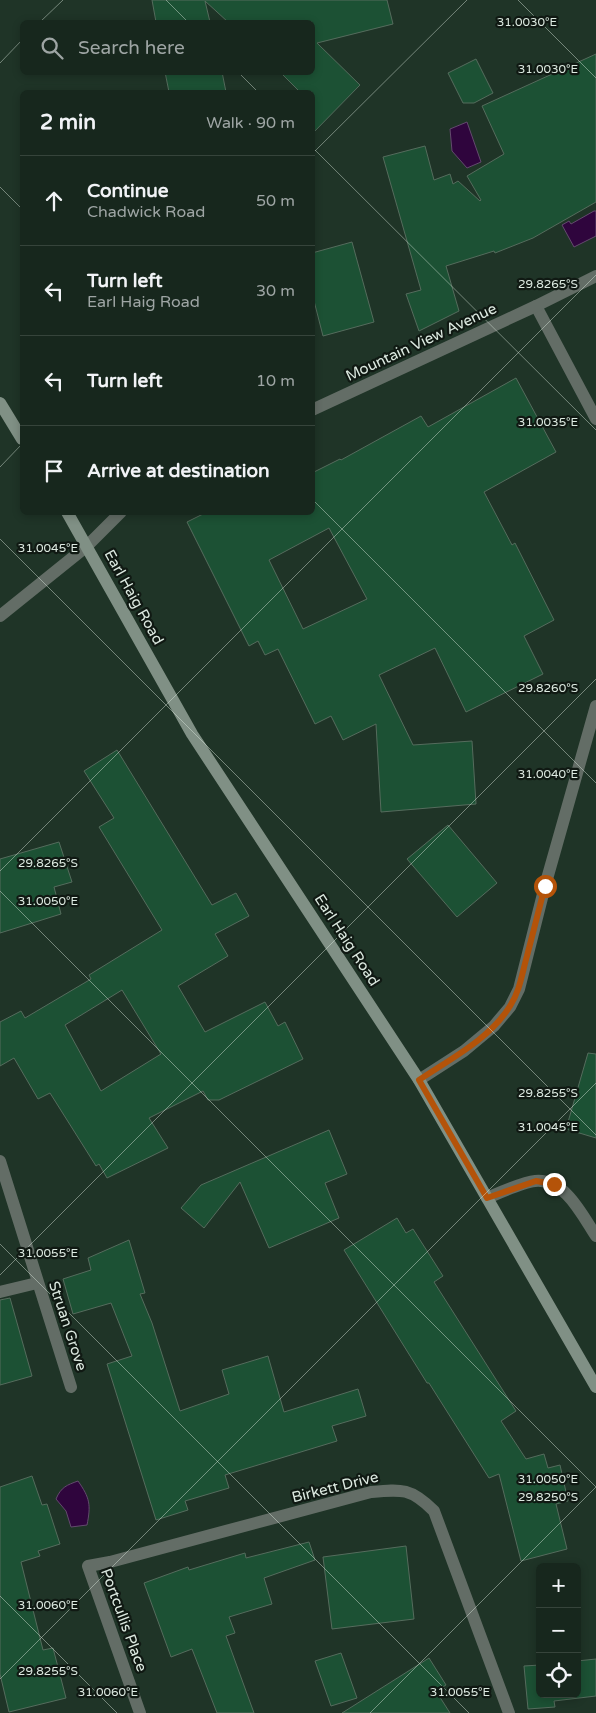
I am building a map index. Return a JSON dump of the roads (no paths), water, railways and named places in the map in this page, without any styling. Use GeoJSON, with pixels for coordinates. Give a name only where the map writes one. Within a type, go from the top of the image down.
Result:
{"type":"FeatureCollection","features":[{"type":"Feature","properties":{"kind":"street","name":"Mountain View Avenue"},"geometry":{"type":"LineString","coordinates":[[315,409],[536,306],[596,276]]}},
{"type":"Feature","properties":{"kind":"street"},"geometry":{"type":"LineString","coordinates":[[536,306],[596,419]]}},
{"type":"Feature","properties":{"kind":"street"},"geometry":{"type":"LineString","coordinates":[[0,403],[20,436]]}},
{"type":"Feature","properties":{"kind":"street","name":"Earl Haig Road"},"geometry":{"type":"LineString","coordinates":[[69,515],[192,734],[419,1080],[596,1387]]}},
{"type":"Feature","properties":{"kind":"street"},"geometry":{"type":"LineString","coordinates":[[0,616],[87,546],[118,515]]}},
{"type":"Feature","properties":{"kind":"street"},"geometry":{"type":"LineString","coordinates":[[419,1080],[464,1051],[494,1026],[510,1007],[519,989],[545,886],[596,706]]}},
{"type":"Feature","properties":{"kind":"street","name":"Struan Grove"},"geometry":{"type":"LineString","coordinates":[[0,1161],[71,1387]]}},
{"type":"Feature","properties":{"kind":"street"},"geometry":{"type":"LineString","coordinates":[[487,1198],[536,1181],[554,1184],[572,1200],[596,1236]]}},
{"type":"Feature","properties":{"kind":"street"},"geometry":{"type":"LineString","coordinates":[[0,1292],[37,1283]]}},
{"type":"Feature","properties":{"kind":"street","name":"Birkett Drive"},"geometry":{"type":"LineString","coordinates":[[88,1566],[110,1562],[371,1492],[406,1491],[423,1500],[434,1511],[509,1713]]}},
{"type":"Feature","properties":{"kind":"street","name":"Portcullis Place"},"geometry":{"type":"LineString","coordinates":[[88,1566],[140,1713]]}}]}
